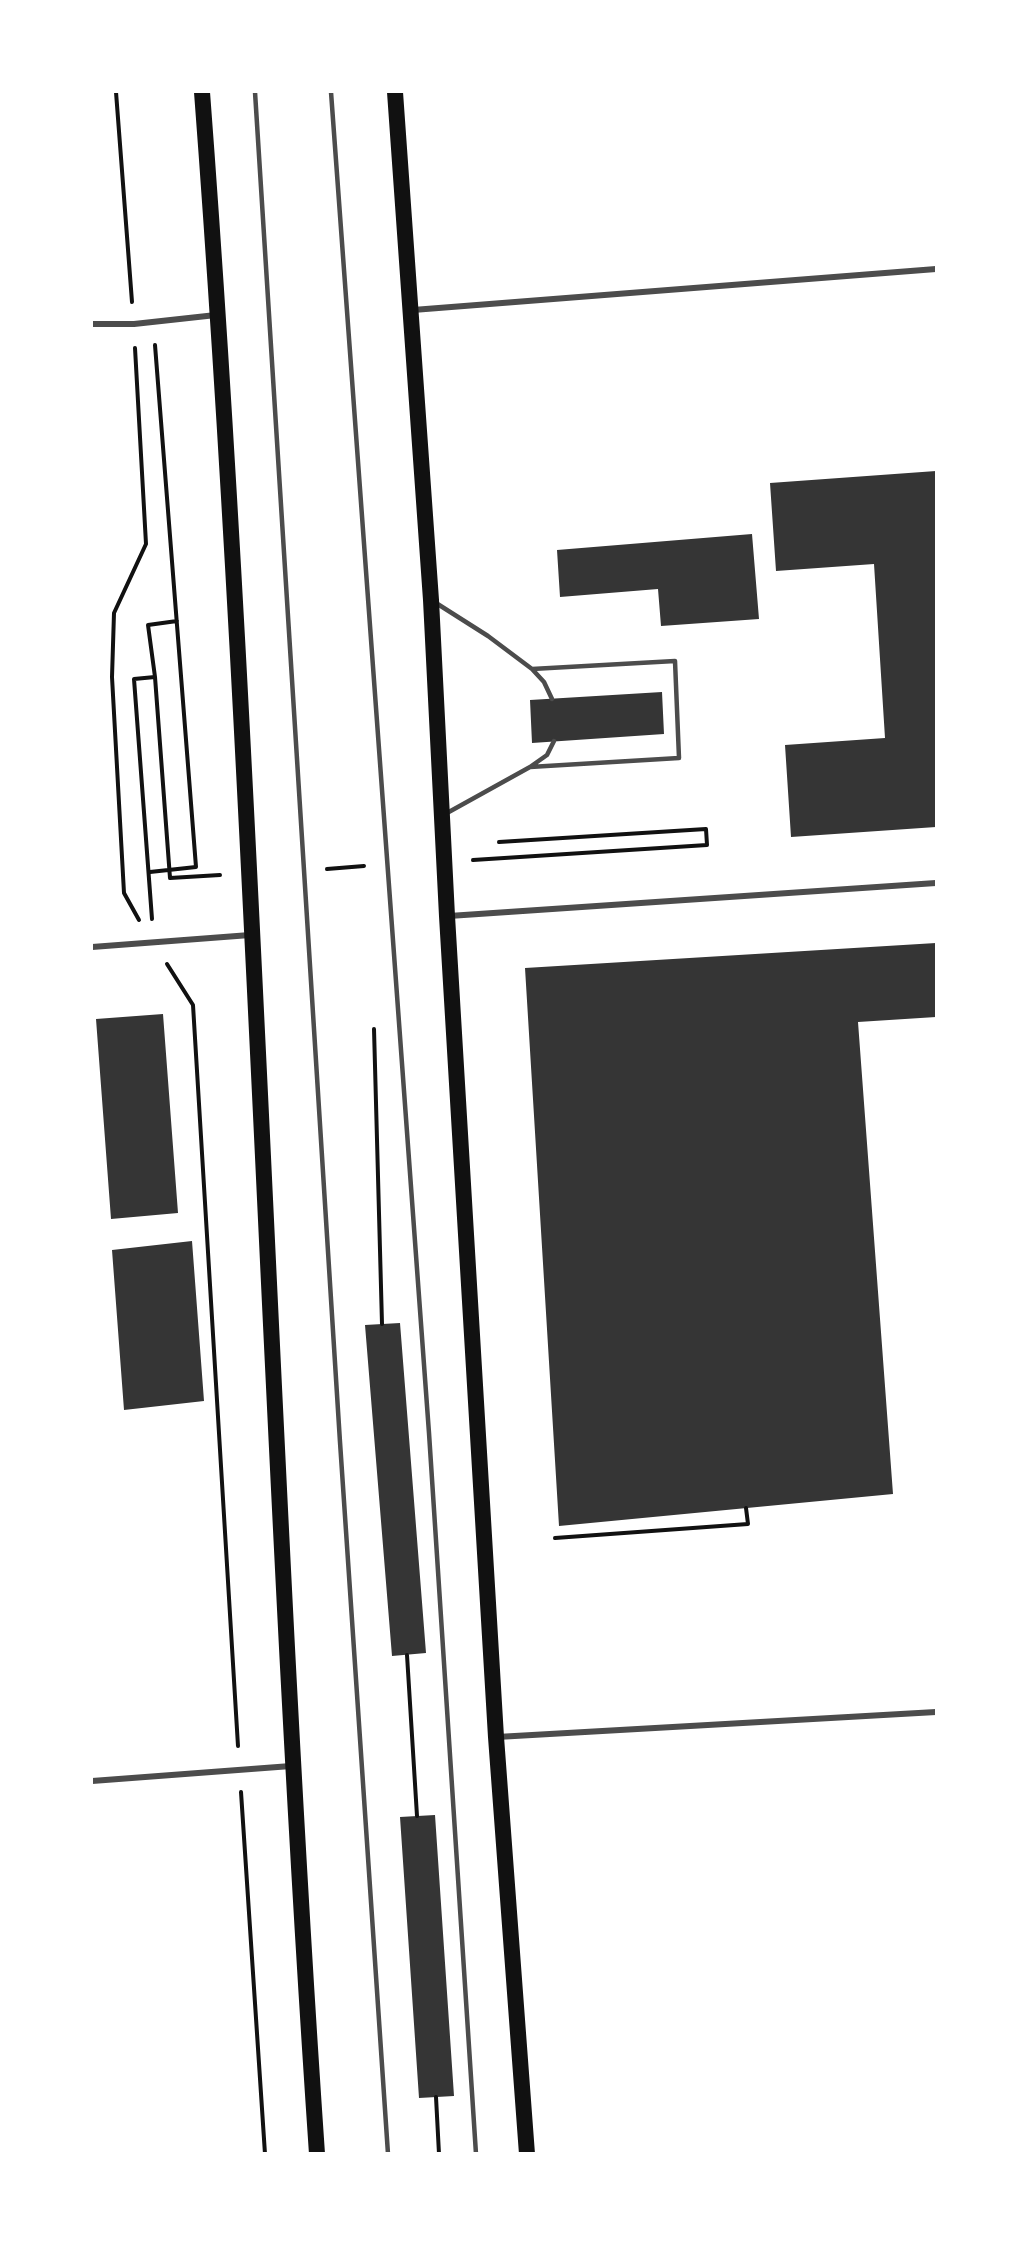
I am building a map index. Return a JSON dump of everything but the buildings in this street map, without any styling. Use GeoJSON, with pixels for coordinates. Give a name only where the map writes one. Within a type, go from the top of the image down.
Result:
{"type":"FeatureCollection","features":[{"type":"Feature","properties":{"kind":"highway"},"geometry":{"type":"LineString","coordinates":[[202,92],[218,315],[254,935],[291,1766],[317,2154]]}},
{"type":"Feature","properties":{"kind":"highway"},"geometry":{"type":"LineString","coordinates":[[395,92],[431,600],[447,916],[496,1737],[527,2154]]}},
{"type":"Feature","properties":{"kind":"street"},"geometry":{"type":"LineString","coordinates":[[409,310],[936,269]]}},
{"type":"Feature","properties":{"kind":"street"},"geometry":{"type":"LineString","coordinates":[[92,324],[134,324],[218,315]]}},
{"type":"Feature","properties":{"kind":"street"},"geometry":{"type":"LineString","coordinates":[[447,916],[936,883]]}},
{"type":"Feature","properties":{"kind":"street"},"geometry":{"type":"LineString","coordinates":[[92,947],[254,935]]}},
{"type":"Feature","properties":{"kind":"street"},"geometry":{"type":"LineString","coordinates":[[496,1737],[936,1712]]}},
{"type":"Feature","properties":{"kind":"street"},"geometry":{"type":"LineString","coordinates":[[92,1780],[291,1766]]}},
{"type":"Feature","properties":{"kind":"lane"},"geometry":{"type":"LineString","coordinates":[[255,92],[341,1454],[388,2154]]}},
{"type":"Feature","properties":{"kind":"lane"},"geometry":{"type":"LineString","coordinates":[[331,92],[428,1421],[476,2154]]}},
{"type":"Feature","properties":{"kind":"lane"},"geometry":{"type":"LineString","coordinates":[[431,600],[488,636],[532,669],[544,682],[552,699]]}},
{"type":"Feature","properties":{"kind":"lane"},"geometry":{"type":"LineString","coordinates":[[530,767],[679,758],[675,661],[532,669]]}},
{"type":"Feature","properties":{"kind":"lane"},"geometry":{"type":"LineString","coordinates":[[442,816],[530,767],[547,755],[554,741]]}},
{"type":"Feature","properties":{"kind":"path"},"geometry":{"type":"LineString","coordinates":[[116,92],[134,324],[146,544],[114,613],[112,677],[124,893],[193,1005],[265,2154]]}},
{"type":"Feature","properties":{"kind":"path"},"geometry":{"type":"LineString","coordinates":[[150,869],[196,867],[154,322]]}},
{"type":"Feature","properties":{"kind":"path"},"geometry":{"type":"LineString","coordinates":[[164,777],[148,625],[177,621]]}},
{"type":"Feature","properties":{"kind":"path"},"geometry":{"type":"LineString","coordinates":[[153,942],[150,869],[134,679],[155,677]]}},
{"type":"Feature","properties":{"kind":"path"},"geometry":{"type":"LineString","coordinates":[[499,842],[541,841]]}},
{"type":"Feature","properties":{"kind":"path"},"geometry":{"type":"LineString","coordinates":[[373,1018],[382,1324]]}},
{"type":"Feature","properties":{"kind":"path"},"geometry":{"type":"LineString","coordinates":[[555,1538],[748,1524],[746,1508]]}},
{"type":"Feature","properties":{"kind":"path"},"geometry":{"type":"LineString","coordinates":[[407,1655],[417,1816]]}},
{"type":"Feature","properties":{"kind":"path"},"geometry":{"type":"LineString","coordinates":[[436,2097],[439,2154]]}}]}
